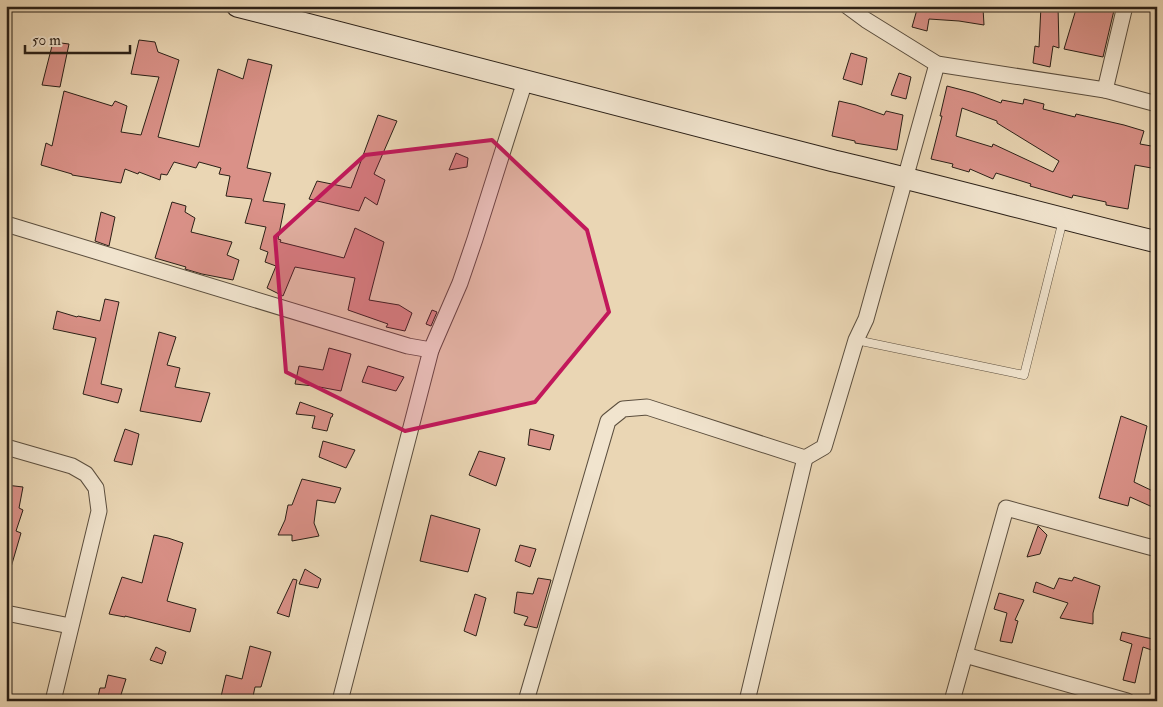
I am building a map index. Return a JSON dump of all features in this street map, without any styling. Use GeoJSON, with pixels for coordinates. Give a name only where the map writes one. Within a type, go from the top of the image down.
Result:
{"type":"FeatureCollection","features":[{"type":"Feature","properties":{"kind":"street"},"geometry":{"type":"LineString","coordinates":[[237,6],[834,161],[1157,242]]}},
{"type":"Feature","properties":{"kind":"street"},"geometry":{"type":"LineString","coordinates":[[847,6],[937,64],[1105,90],[1157,104]]}},
{"type":"Feature","properties":{"kind":"street"},"geometry":{"type":"LineString","coordinates":[[1105,90],[1125,6]]}},
{"type":"Feature","properties":{"kind":"street"},"geometry":{"type":"LineString","coordinates":[[747,701],[805,458],[824,447],[856,340],[866,319],[937,64]]}},
{"type":"Feature","properties":{"kind":"street"},"geometry":{"type":"LineString","coordinates":[[340,701],[431,350],[463,274],[525,81]]}},
{"type":"Feature","properties":{"kind":"street"},"geometry":{"type":"LineString","coordinates":[[6,224],[408,346],[431,350]]}},
{"type":"Feature","properties":{"kind":"street"},"geometry":{"type":"LineString","coordinates":[[526,701],[608,421],[623,409],[647,407],[805,458]]}},
{"type":"Feature","properties":{"kind":"street"},"geometry":{"type":"LineString","coordinates":[[6,447],[72,466],[86,474],[96,488],[99,511],[53,701]]}},
{"type":"Feature","properties":{"kind":"street"},"geometry":{"type":"LineString","coordinates":[[952,701],[1006,508],[1157,549]]}},
{"type":"Feature","properties":{"kind":"street"},"geometry":{"type":"LineString","coordinates":[[6,613],[70,626]]}},
{"type":"Feature","properties":{"kind":"street"},"geometry":{"type":"LineString","coordinates":[[965,654],[1127,701]]}},
{"type":"Feature","properties":{"kind":"lane"},"geometry":{"type":"LineString","coordinates":[[856,340],[1024,375],[1063,219]]}},
{"type":"Feature","properties":{"kind":"highlighted area"},"geometry":{"type":"Polygon","coordinates":[[[492,140],[587,230],[609,312],[535,402],[405,431],[286,372],[275,237],[365,155],[492,140]]]}},
{"type":"Feature","properties":{"kind":"building"},"geometry":{"type":"Polygon","coordinates":[[[918,6],[983,8],[984,25],[929,19],[927,31],[912,27],[918,6]]]}},
{"type":"Feature","properties":{"kind":"building"},"geometry":{"type":"Polygon","coordinates":[[[1041,6],[1058,6],[1059,48],[1053,46],[1050,67],[1033,63],[1035,46],[1039,47],[1041,6]]]}},
{"type":"Feature","properties":{"kind":"building"},"geometry":{"type":"Polygon","coordinates":[[[1077,6],[1115,6],[1103,57],[1064,49],[1077,6]]]}},
{"type":"Feature","properties":{"kind":"building"},"geometry":{"type":"Polygon","coordinates":[[[139,40],[155,42],[158,52],[179,60],[158,137],[199,147],[218,69],[243,79],[248,59],[272,65],[247,168],[271,173],[263,201],[285,204],[278,239],[281,240],[280,242],[344,258],[355,228],[384,242],[369,300],[399,305],[412,313],[405,331],[386,327],[388,324],[348,310],[355,278],[295,267],[283,296],[267,288],[276,266],[265,262],[268,252],[260,249],[266,227],[245,223],[252,199],[226,196],[230,176],[219,174],[221,168],[199,162],[196,168],[174,162],[167,175],[161,174],[160,180],[125,169],[121,183],[72,175],[41,165],[46,143],[52,146],[64,91],[112,106],[115,101],[127,106],[121,132],[141,135],[159,77],[131,74],[139,40]]]}},
{"type":"Feature","properties":{"kind":"building"},"geometry":{"type":"Polygon","coordinates":[[[53,42],[69,44],[60,87],[42,85],[53,42]]]}},
{"type":"Feature","properties":{"kind":"building"},"geometry":{"type":"Polygon","coordinates":[[[851,53],[867,58],[862,85],[843,79],[851,53]]]}},
{"type":"Feature","properties":{"kind":"building"},"geometry":{"type":"Polygon","coordinates":[[[899,73],[911,77],[906,99],[891,95],[899,73]]]}},
{"type":"Feature","properties":{"kind":"building"},"geometry":{"type":"Polygon","coordinates":[[[947,86],[1001,103],[1002,100],[1023,104],[1024,99],[1044,104],[1043,109],[1075,117],[1076,114],[1144,131],[1140,144],[1157,147],[1157,169],[1135,165],[1128,209],[1106,205],[1106,202],[1073,195],[1072,198],[1030,186],[1031,184],[996,173],[993,179],[970,169],[969,172],[952,167],[953,164],[931,159],[942,116],[940,116],[947,86]],[[962,108],[956,136],[992,147],[993,144],[1053,172],[1059,161],[997,123],[997,121],[962,108]]]}},
{"type":"Feature","properties":{"kind":"building"},"geometry":{"type":"Polygon","coordinates":[[[839,101],[884,115],[886,111],[903,115],[897,150],[855,143],[855,141],[832,136],[839,101]]]}},
{"type":"Feature","properties":{"kind":"building"},"geometry":{"type":"Polygon","coordinates":[[[378,115],[397,121],[374,174],[385,180],[377,205],[365,197],[359,211],[309,199],[317,181],[351,188],[378,115]]]}},
{"type":"Feature","properties":{"kind":"building"},"geometry":{"type":"Polygon","coordinates":[[[456,153],[468,158],[467,167],[449,170],[456,153]]]}},
{"type":"Feature","properties":{"kind":"building"},"geometry":{"type":"Polygon","coordinates":[[[172,202],[186,206],[185,212],[195,218],[191,232],[232,242],[227,255],[239,260],[233,280],[202,274],[155,258],[172,202]]]}},
{"type":"Feature","properties":{"kind":"building"},"geometry":{"type":"Polygon","coordinates":[[[101,212],[115,217],[109,246],[95,241],[101,212]]]}},
{"type":"Feature","properties":{"kind":"building"},"geometry":{"type":"Polygon","coordinates":[[[105,299],[119,302],[101,384],[122,389],[118,403],[83,394],[96,338],[53,329],[57,311],[100,321],[105,299]]]}},
{"type":"Feature","properties":{"kind":"building"},"geometry":{"type":"Polygon","coordinates":[[[432,310],[437,312],[431,326],[426,324],[432,310]]]}},
{"type":"Feature","properties":{"kind":"building"},"geometry":{"type":"Polygon","coordinates":[[[159,332],[176,337],[167,365],[180,368],[175,387],[210,393],[201,422],[140,411],[159,332]]]}},
{"type":"Feature","properties":{"kind":"building"},"geometry":{"type":"Polygon","coordinates":[[[329,348],[351,354],[341,391],[295,384],[299,366],[323,370],[329,348]]]}},
{"type":"Feature","properties":{"kind":"building"},"geometry":{"type":"Polygon","coordinates":[[[368,366],[404,377],[396,391],[362,382],[368,366]]]}},
{"type":"Feature","properties":{"kind":"building"},"geometry":{"type":"Polygon","coordinates":[[[300,402],[333,414],[327,431],[312,428],[315,416],[296,414],[300,402]]]}},
{"type":"Feature","properties":{"kind":"building"},"geometry":{"type":"Polygon","coordinates":[[[1121,416],[1147,426],[1134,482],[1157,493],[1157,509],[1130,497],[1128,506],[1099,498],[1121,416]]]}},
{"type":"Feature","properties":{"kind":"building"},"geometry":{"type":"Polygon","coordinates":[[[125,429],[139,434],[132,465],[114,461],[125,429]]]}},
{"type":"Feature","properties":{"kind":"building"},"geometry":{"type":"Polygon","coordinates":[[[530,429],[554,435],[550,450],[528,445],[530,429]]]}},
{"type":"Feature","properties":{"kind":"building"},"geometry":{"type":"Polygon","coordinates":[[[323,441],[355,450],[346,468],[319,457],[323,441]]]}},
{"type":"Feature","properties":{"kind":"building"},"geometry":{"type":"Polygon","coordinates":[[[479,451],[505,458],[496,486],[469,475],[479,451]]]}},
{"type":"Feature","properties":{"kind":"building"},"geometry":{"type":"Polygon","coordinates":[[[302,479],[341,488],[335,503],[317,500],[314,523],[319,536],[292,541],[292,535],[278,535],[285,520],[288,505],[292,505],[302,479]]]}},
{"type":"Feature","properties":{"kind":"building"},"geometry":{"type":"Polygon","coordinates":[[[6,485],[23,487],[19,508],[23,510],[16,531],[21,533],[9,574],[6,574],[6,485]]]}},
{"type":"Feature","properties":{"kind":"building"},"geometry":{"type":"Polygon","coordinates":[[[431,515],[480,529],[468,572],[420,561],[431,515]]]}},
{"type":"Feature","properties":{"kind":"building"},"geometry":{"type":"Polygon","coordinates":[[[1038,526],[1047,535],[1040,554],[1027,557],[1038,526]]]}},
{"type":"Feature","properties":{"kind":"building"},"geometry":{"type":"Polygon","coordinates":[[[154,535],[183,543],[167,601],[196,609],[190,632],[125,616],[109,614],[122,577],[142,583],[154,535]]]}},
{"type":"Feature","properties":{"kind":"building"},"geometry":{"type":"Polygon","coordinates":[[[520,545],[536,549],[530,567],[515,561],[520,545]]]}},
{"type":"Feature","properties":{"kind":"building"},"geometry":{"type":"Polygon","coordinates":[[[305,569],[321,579],[318,588],[299,584],[305,569]]]}},
{"type":"Feature","properties":{"kind":"building"},"geometry":{"type":"Polygon","coordinates":[[[1074,577],[1100,586],[1093,613],[1093,624],[1060,618],[1068,603],[1033,592],[1036,582],[1054,589],[1059,578],[1072,581],[1074,577]]]}},
{"type":"Feature","properties":{"kind":"building"},"geometry":{"type":"Polygon","coordinates":[[[538,578],[551,580],[537,628],[524,625],[528,617],[514,613],[517,592],[533,594],[538,578]]]}},
{"type":"Feature","properties":{"kind":"building"},"geometry":{"type":"Polygon","coordinates":[[[293,579],[297,580],[289,617],[277,613],[293,579]]]}},
{"type":"Feature","properties":{"kind":"building"},"geometry":{"type":"Polygon","coordinates":[[[999,593],[1024,600],[1015,620],[1018,621],[1012,643],[1000,641],[1007,613],[994,609],[999,593]]]}},
{"type":"Feature","properties":{"kind":"building"},"geometry":{"type":"Polygon","coordinates":[[[475,594],[486,598],[476,636],[464,631],[475,594]]]}},
{"type":"Feature","properties":{"kind":"building"},"geometry":{"type":"Polygon","coordinates":[[[1122,632],[1157,640],[1157,652],[1143,647],[1135,683],[1123,680],[1132,644],[1120,640],[1122,632]]]}},
{"type":"Feature","properties":{"kind":"building"},"geometry":{"type":"Polygon","coordinates":[[[250,646],[271,652],[261,687],[255,687],[252,701],[220,701],[226,675],[242,679],[250,646]]]}},
{"type":"Feature","properties":{"kind":"building"},"geometry":{"type":"Polygon","coordinates":[[[156,647],[166,652],[162,664],[150,660],[156,647]]]}},
{"type":"Feature","properties":{"kind":"building"},"geometry":{"type":"Polygon","coordinates":[[[108,675],[126,679],[119,701],[97,701],[100,688],[105,688],[108,675]]]}}]}
